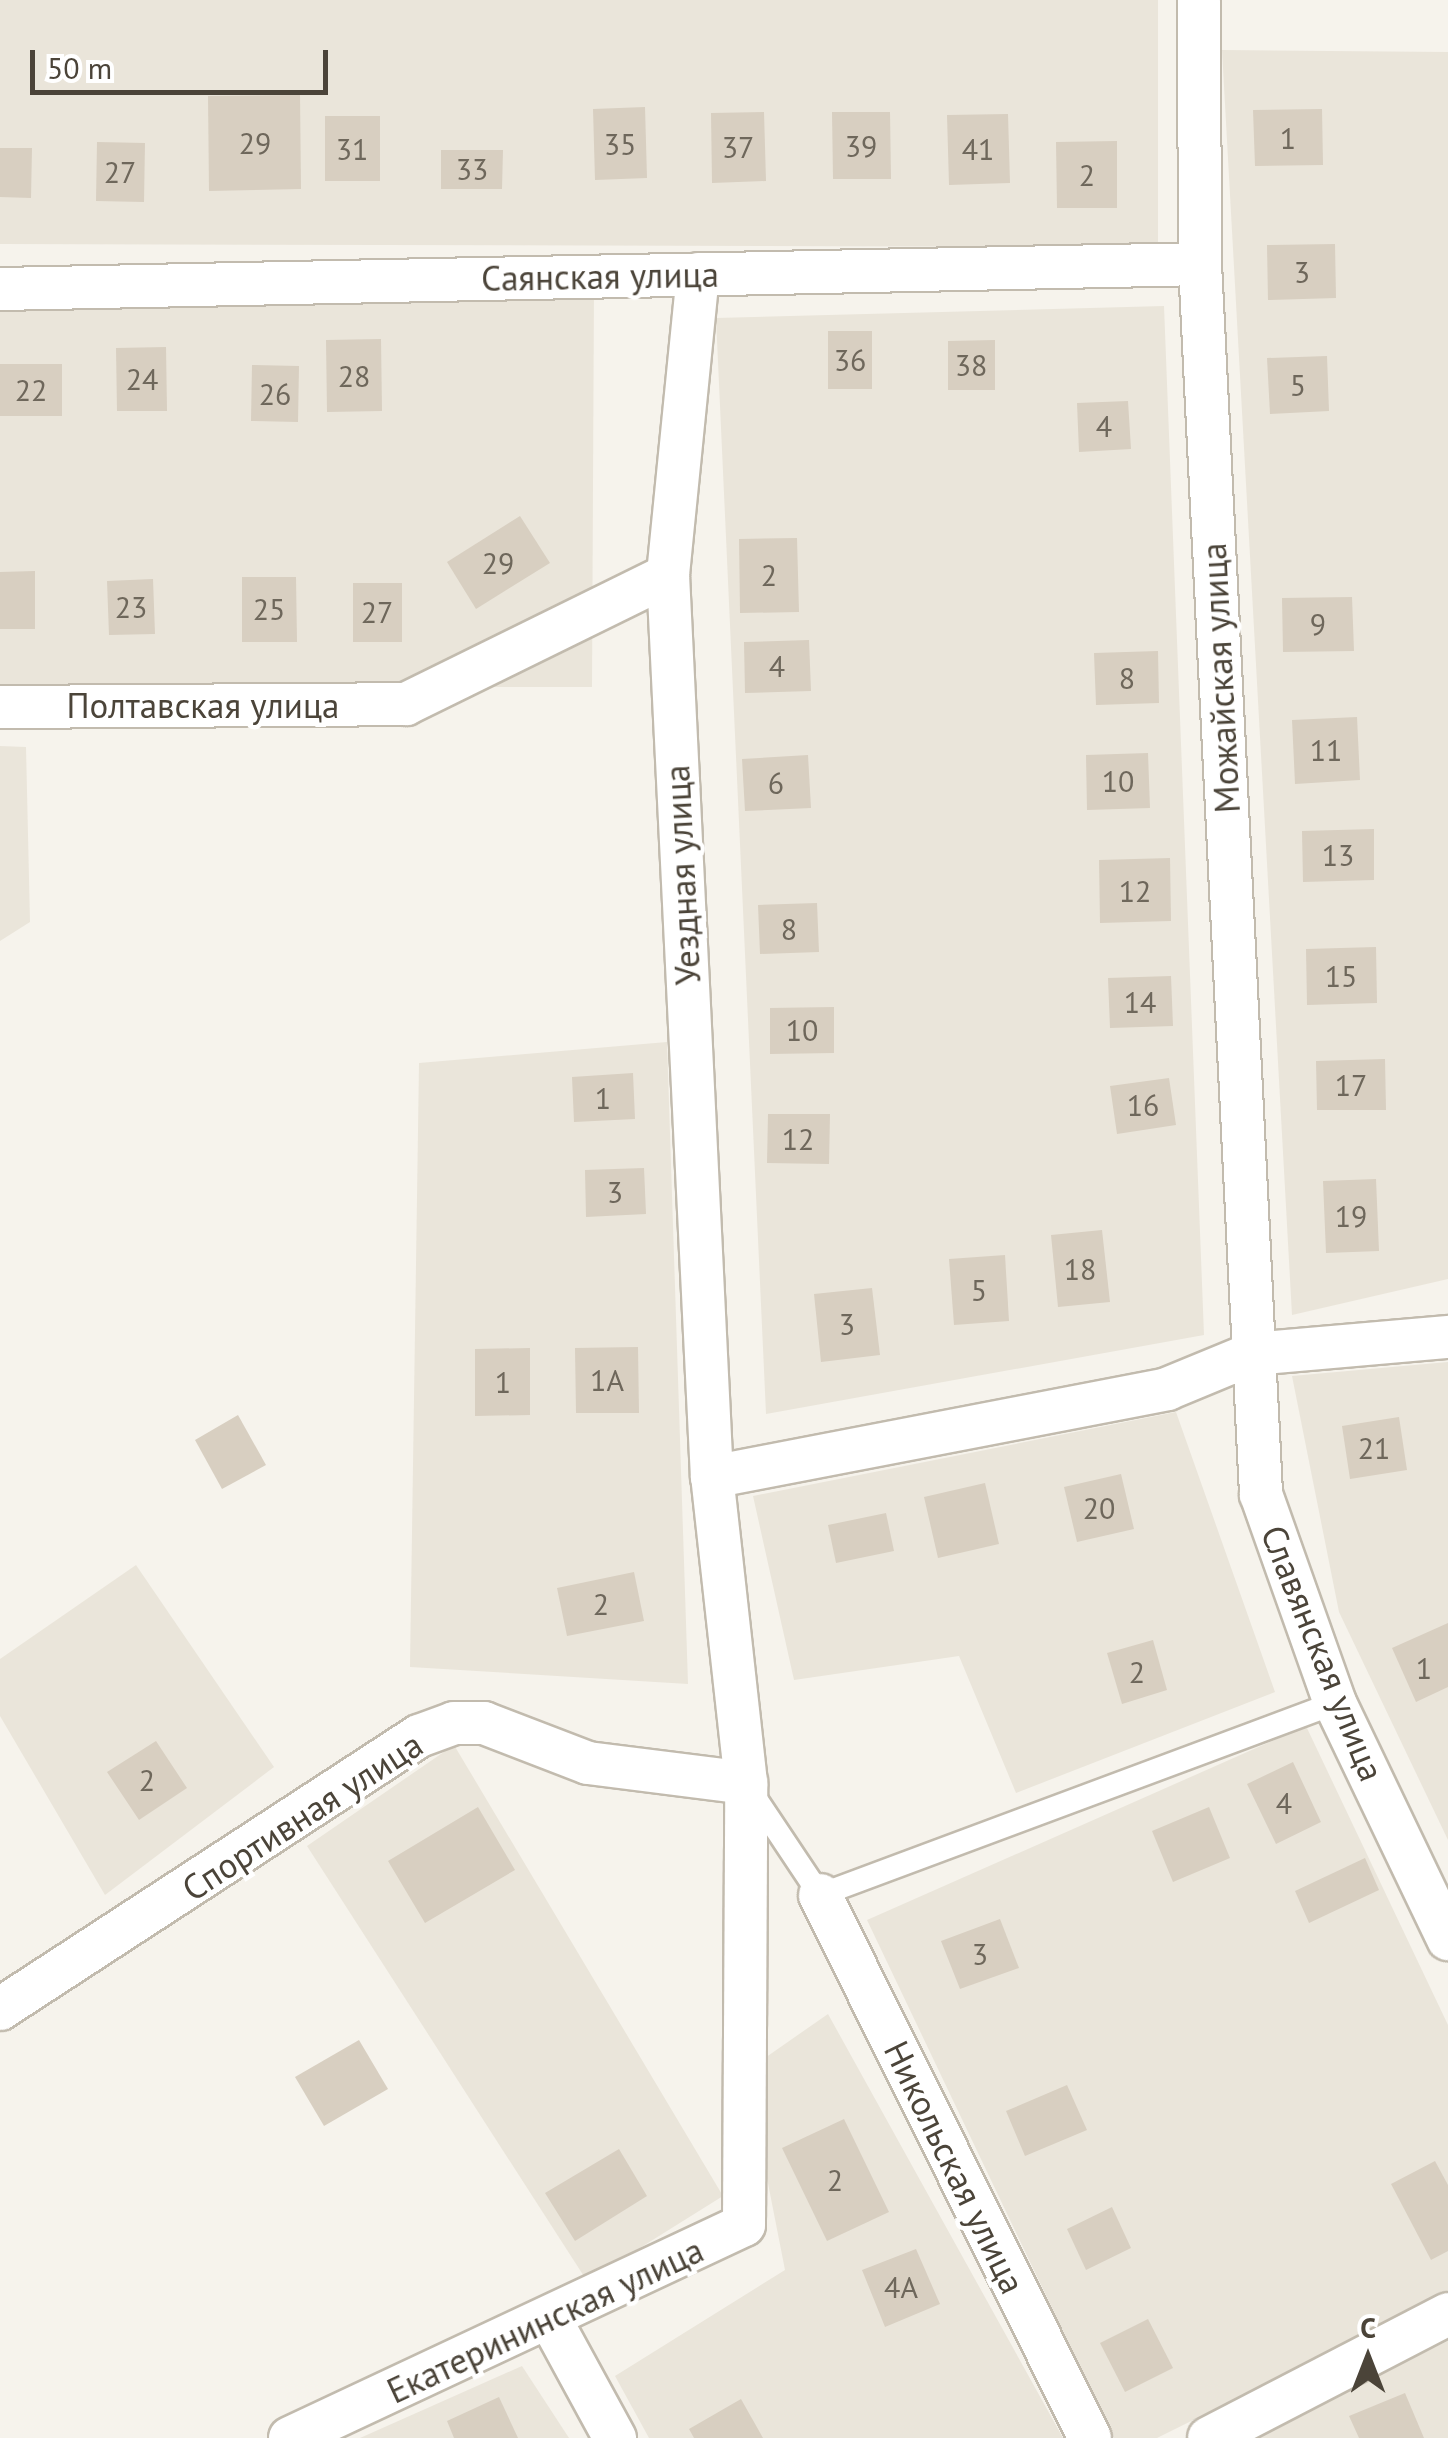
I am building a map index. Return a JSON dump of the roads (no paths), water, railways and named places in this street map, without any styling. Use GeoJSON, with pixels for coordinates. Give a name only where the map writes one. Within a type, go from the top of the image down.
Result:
{"type":"FeatureCollection","features":[{"type":"Feature","properties":{"kind":"street","name":"Можайская улица"},"geometry":{"type":"LineString","coordinates":[[1200,1],[1200,264],[1252,1354]]}},
{"type":"Feature","properties":{"kind":"street","name":"Саянская улица"},"geometry":{"type":"LineString","coordinates":[[0,288],[1200,264]]}},
{"type":"Feature","properties":{"kind":"street","name":"Уездная улица"},"geometry":{"type":"LineString","coordinates":[[698,274],[668,575],[712,1478],[746,1783],[744,2225]]}},
{"type":"Feature","properties":{"kind":"street","name":"Полтавская улица"},"geometry":{"type":"LineString","coordinates":[[0,707],[406,704],[668,575]]}},
{"type":"Feature","properties":{"kind":"street"},"geometry":{"type":"LineString","coordinates":[[712,1478],[1166,1389],[1252,1354],[1448,1337]]}},
{"type":"Feature","properties":{"kind":"street","name":"Славянская улица"},"geometry":{"type":"LineString","coordinates":[[1252,1354],[1261,1494],[1335,1703],[1448,1939]]}},
{"type":"Feature","properties":{"kind":"street","name":"Спортивная улица"},"geometry":{"type":"LineString","coordinates":[[0,2010],[419,1736],[454,1723],[484,1724],[588,1763],[746,1783]]}},
{"type":"Feature","properties":{"kind":"street","name":"Никольская улица"},"geometry":{"type":"LineString","coordinates":[[820,1896],[1090,2438]]}},
{"type":"Feature","properties":{"kind":"street","name":"Екатерининская улица"},"geometry":{"type":"LineString","coordinates":[[290,2438],[744,2225]]}},
{"type":"Feature","properties":{"kind":"street"},"geometry":{"type":"LineString","coordinates":[[1209,2438],[1448,2314]]}},
{"type":"Feature","properties":{"kind":"street"},"geometry":{"type":"LineString","coordinates":[[550,2319],[615,2438]]}},
{"type":"Feature","properties":{"kind":"lane"},"geometry":{"type":"LineString","coordinates":[[746,1783],[820,1896],[1335,1703]]}}]}
